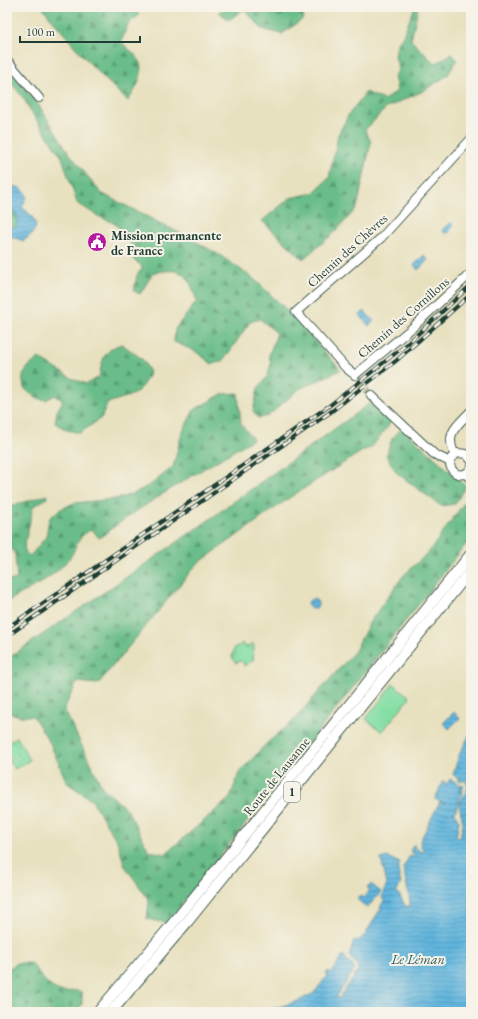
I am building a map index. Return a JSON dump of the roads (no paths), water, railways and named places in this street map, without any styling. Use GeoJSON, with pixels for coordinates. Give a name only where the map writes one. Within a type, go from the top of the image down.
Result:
{"type":"FeatureCollection","features":[{"type":"Feature","properties":{"kind":"main road","name":"Route de Lausanne"},"geometry":{"type":"LineString","coordinates":[[98,1012],[179,916],[471,554]]}},
{"type":"Feature","properties":{"kind":"main road","name":"Route de Lausanne"},"geometry":{"type":"LineString","coordinates":[[111,1012],[183,927],[471,570]]}},
{"type":"Feature","properties":{"kind":"street"},"geometry":{"type":"LineString","coordinates":[[7,60],[39,98]]}},
{"type":"Feature","properties":{"kind":"street","name":"Chemin des Chèvres"},"geometry":{"type":"LineString","coordinates":[[356,377],[346,368],[296,312],[381,238],[471,139]]}},
{"type":"Feature","properties":{"kind":"street","name":"Chemin des Cornillons"},"geometry":{"type":"LineString","coordinates":[[356,377],[412,328],[471,273]]}},
{"type":"Feature","properties":{"kind":"street"},"geometry":{"type":"LineString","coordinates":[[372,395],[434,454],[452,458],[466,454],[471,460]]}},
{"type":"Feature","properties":{"kind":"street"},"geometry":{"type":"LineString","coordinates":[[469,474],[455,474],[451,469],[452,458],[450,442],[451,433],[471,411]]}},
{"type":"Feature","properties":{"kind":"water"},"geometry":{"type":"Polygon","coordinates":[[[11,186],[23,190],[27,197],[22,207],[31,216],[36,224],[33,232],[23,241],[7,235],[7,228],[16,227],[18,221],[15,213],[7,209],[7,188],[11,186]]]}},
{"type":"Feature","properties":{"kind":"water"},"geometry":{"type":"Polygon","coordinates":[[[450,222],[454,226],[446,234],[442,230],[450,222]]]}},
{"type":"Feature","properties":{"kind":"water"},"geometry":{"type":"Polygon","coordinates":[[[424,255],[428,260],[418,270],[414,265],[424,255]]]}},
{"type":"Feature","properties":{"kind":"water"},"geometry":{"type":"Polygon","coordinates":[[[364,311],[374,321],[369,326],[360,315],[364,311]]]}},
{"type":"Feature","properties":{"kind":"water"},"geometry":{"type":"Polygon","coordinates":[[[313,599],[318,604],[313,609],[308,604],[313,599]]]}},
{"type":"Feature","properties":{"kind":"water"},"geometry":{"type":"Polygon","coordinates":[[[454,712],[460,718],[449,729],[443,723],[454,712]]]}},
{"type":"Feature","properties":{"kind":"water","name":"Le Léman"},"geometry":{"type":"Polygon","coordinates":[[[471,732],[471,1012],[263,1012],[298,1001],[314,993],[327,976],[326,973],[329,971],[331,973],[343,955],[355,969],[337,996],[337,998],[341,998],[341,995],[358,971],[357,965],[349,956],[354,940],[358,941],[365,935],[379,911],[382,911],[380,908],[384,900],[381,897],[387,884],[381,859],[387,857],[400,863],[398,870],[401,884],[396,893],[398,893],[406,907],[410,905],[403,868],[410,855],[415,858],[417,857],[410,851],[414,844],[414,847],[422,852],[425,850],[421,847],[420,841],[440,802],[445,804],[435,799],[443,781],[447,784],[450,779],[461,785],[459,793],[462,784],[464,785],[455,813],[459,821],[456,837],[460,837],[463,823],[459,804],[468,787],[466,781],[458,781],[460,779],[453,775],[459,755],[471,732]]]}},
{"type":"Feature","properties":{"kind":"water"},"geometry":{"type":"Polygon","coordinates":[[[371,884],[381,892],[367,908],[357,899],[360,896],[363,898],[370,890],[367,888],[371,884]]]}},
{"type":"Feature","properties":{"kind":"tunnel"},"geometry":{"type":"LineString","coordinates":[[358,380],[371,395]]}},
{"type":"Feature","properties":{"kind":"railway"},"geometry":{"type":"LineString","coordinates":[[7,628],[329,406],[407,344],[471,285]]}},
{"type":"Feature","properties":{"kind":"railway"},"geometry":{"type":"LineString","coordinates":[[7,636],[332,411],[397,360],[471,294]]}},
{"type":"Feature","properties":{"kind":"place","name":"Mission permanente de France"},"geometry":{"type":"Point","coordinates":[97,242]}}]}
